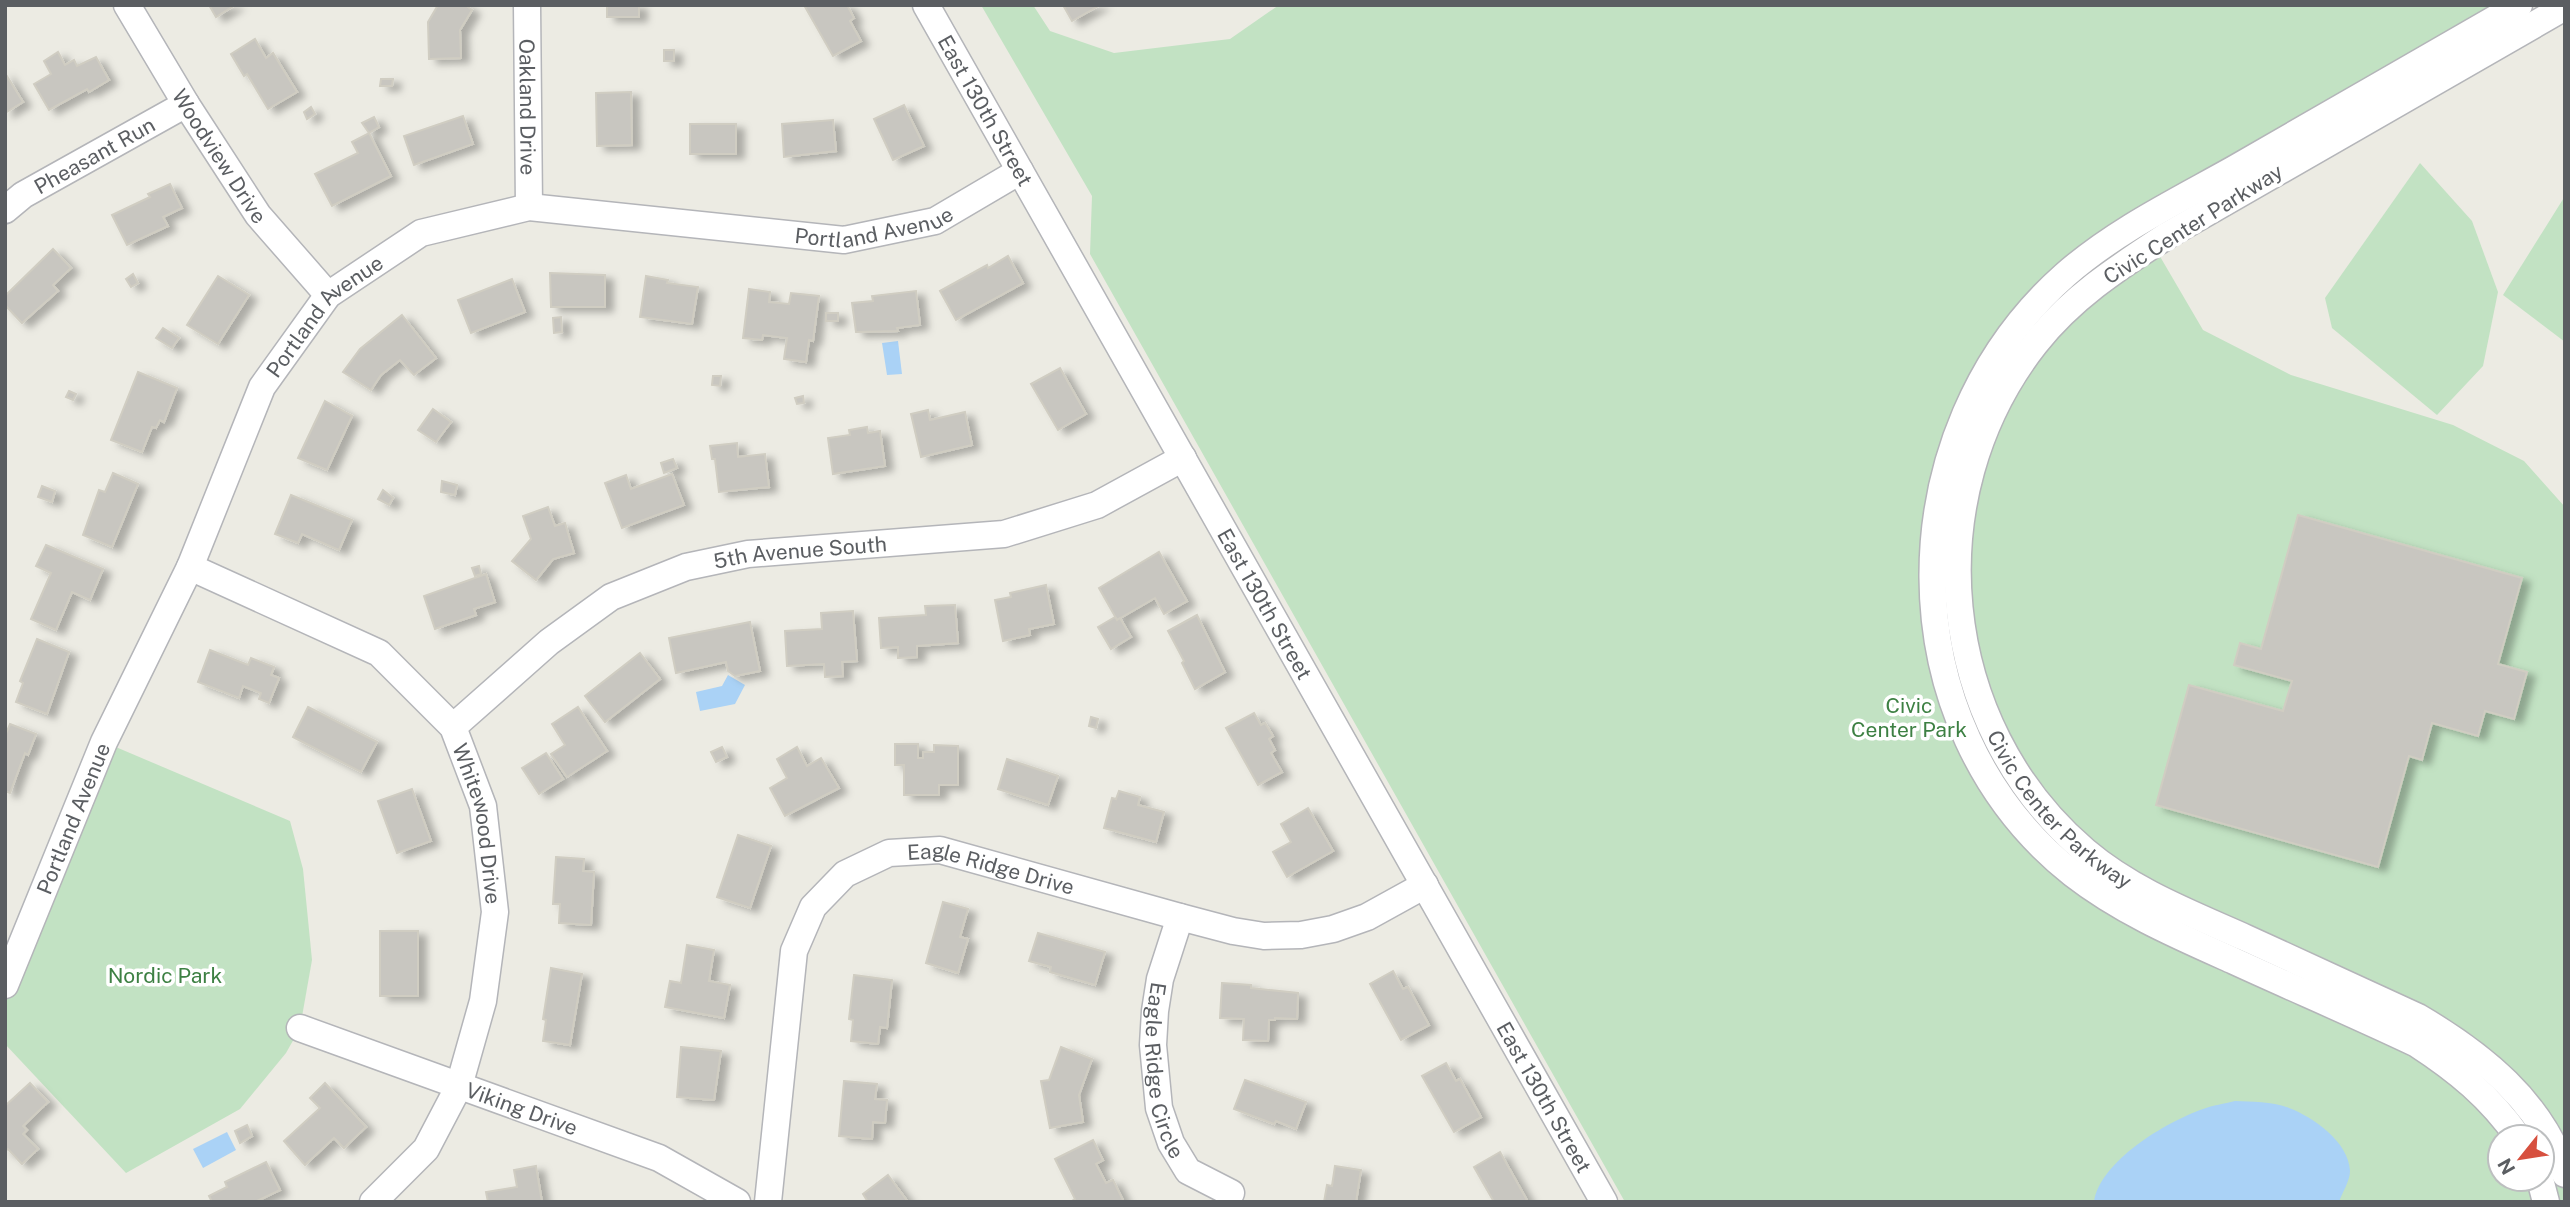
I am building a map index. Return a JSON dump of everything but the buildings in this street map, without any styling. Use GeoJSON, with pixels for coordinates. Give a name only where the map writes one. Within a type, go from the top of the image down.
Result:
{"type":"FeatureCollection","features":[{"type":"Feature","properties":{"kind":"street","name":"Woodview Drive"},"geometry":{"type":"LineString","coordinates":[[127,5],[186,104],[258,215],[328,295]]}},
{"type":"Feature","properties":{"kind":"street","name":"Oakland Drive"},"geometry":{"type":"LineString","coordinates":[[527,5],[529,207]]}},
{"type":"Feature","properties":{"kind":"street","name":"East 130th Street"},"geometry":{"type":"LineString","coordinates":[[926,5],[1604,1202]]}},
{"type":"Feature","properties":{"kind":"street","name":"Civic Center Parkway"},"geometry":{"type":"LineString","coordinates":[[2508,1123],[2479,1090],[2446,1062],[2417,1044],[2137,916],[2102,895],[2047,850],[2026,828],[1999,792],[1973,750],[1959,719],[1940,654],[1935,622],[1932,562],[1940,493],[1957,431],[1996,355],[2050,289],[2092,254],[2145,220],[2519,5]]}},
{"type":"Feature","properties":{"kind":"street","name":"Civic Center Parkway"},"geometry":{"type":"LineString","coordinates":[[2565,7],[2168,235],[2107,275],[2068,307],[2017,369],[1981,440],[1965,498],[1958,576],[1960,619],[1965,649],[1983,710],[2020,778],[2064,832],[2116,874],[2149,894],[2418,1017],[2460,1042],[2497,1071],[2526,1104],[2552,1145],[2565,1174]]}},
{"type":"Feature","properties":{"kind":"street","name":"Pheasant Run"},"geometry":{"type":"LineString","coordinates":[[5,210],[23,195],[186,104]]}},
{"type":"Feature","properties":{"kind":"street","name":"Portland Avenue"},"geometry":{"type":"LineString","coordinates":[[5,985],[104,742],[190,567],[262,387],[328,295],[421,233],[529,207],[844,240],[935,221],[1020,171]]}},
{"type":"Feature","properties":{"kind":"street","name":"5th Avenue South"},"geometry":{"type":"LineString","coordinates":[[453,727],[549,642],[611,597],[686,566],[748,554],[1004,534],[1097,505],[1183,458]]}},
{"type":"Feature","properties":{"kind":"street","name":"Whitewood Drive"},"geometry":{"type":"LineString","coordinates":[[190,567],[379,653],[453,727],[483,806],[495,912],[482,1001],[459,1086],[426,1149],[373,1202]]}},
{"type":"Feature","properties":{"kind":"street","name":"Eagle Ridge Drive"},"geometry":{"type":"LineString","coordinates":[[768,1202],[794,951],[813,907],[845,874],[889,853],[940,850],[1180,917],[1264,936],[1301,935],[1333,929],[1367,916],[1425,885]]}},
{"type":"Feature","properties":{"kind":"street","name":"Eagle Ridge Circle"},"geometry":{"type":"LineString","coordinates":[[1180,917],[1160,979],[1155,1012],[1153,1045],[1159,1108],[1171,1143],[1188,1171],[1231,1193]]}},
{"type":"Feature","properties":{"kind":"street","name":"Viking Drive"},"geometry":{"type":"LineString","coordinates":[[300,1028],[659,1158],[737,1202]]}},
{"type":"Feature","properties":{"kind":"green space","name":"Civic Center Park"},"geometry":{"type":"Polygon","coordinates":[[[981,5],[1033,5],[1050,31],[1114,53],[1230,39],[1279,5],[2491,5],[2134,212],[2203,330],[2291,375],[2453,425],[2524,461],[2565,507],[2565,1202],[1625,1202],[1090,254],[1092,196],[981,5]]]}},
{"type":"Feature","properties":{"kind":"green space"},"geometry":{"type":"Polygon","coordinates":[[[2420,163],[2472,221],[2498,292],[2483,366],[2437,415],[2332,328],[2325,298],[2420,163]]]}},
{"type":"Feature","properties":{"kind":"green space"},"geometry":{"type":"Polygon","coordinates":[[[2565,196],[2565,342],[2503,295],[2565,196]]]}},
{"type":"Feature","properties":{"kind":"green space","name":"Nordic Park"},"geometry":{"type":"Polygon","coordinates":[[[104,742],[290,821],[303,869],[312,960],[300,1028],[286,1053],[240,1109],[126,1173],[5,1044],[5,985],[104,742]]]}},
{"type":"Feature","properties":{"kind":"water"},"geometry":{"type":"Polygon","coordinates":[[[898,341],[902,374],[887,375],[882,343],[898,341]]]}},
{"type":"Feature","properties":{"kind":"water"},"geometry":{"type":"Polygon","coordinates":[[[728,675],[745,685],[735,704],[700,711],[696,692],[722,686],[728,675]]]}},
{"type":"Feature","properties":{"kind":"water"},"geometry":{"type":"Polygon","coordinates":[[[2235,1101],[2282,1106],[2309,1118],[2328,1132],[2343,1150],[2350,1171],[2339,1202],[2094,1202],[2108,1172],[2137,1145],[2188,1115],[2235,1101]]]}},
{"type":"Feature","properties":{"kind":"water"},"geometry":{"type":"Polygon","coordinates":[[[227,1132],[236,1150],[203,1168],[193,1149],[227,1132]]]}}]}
